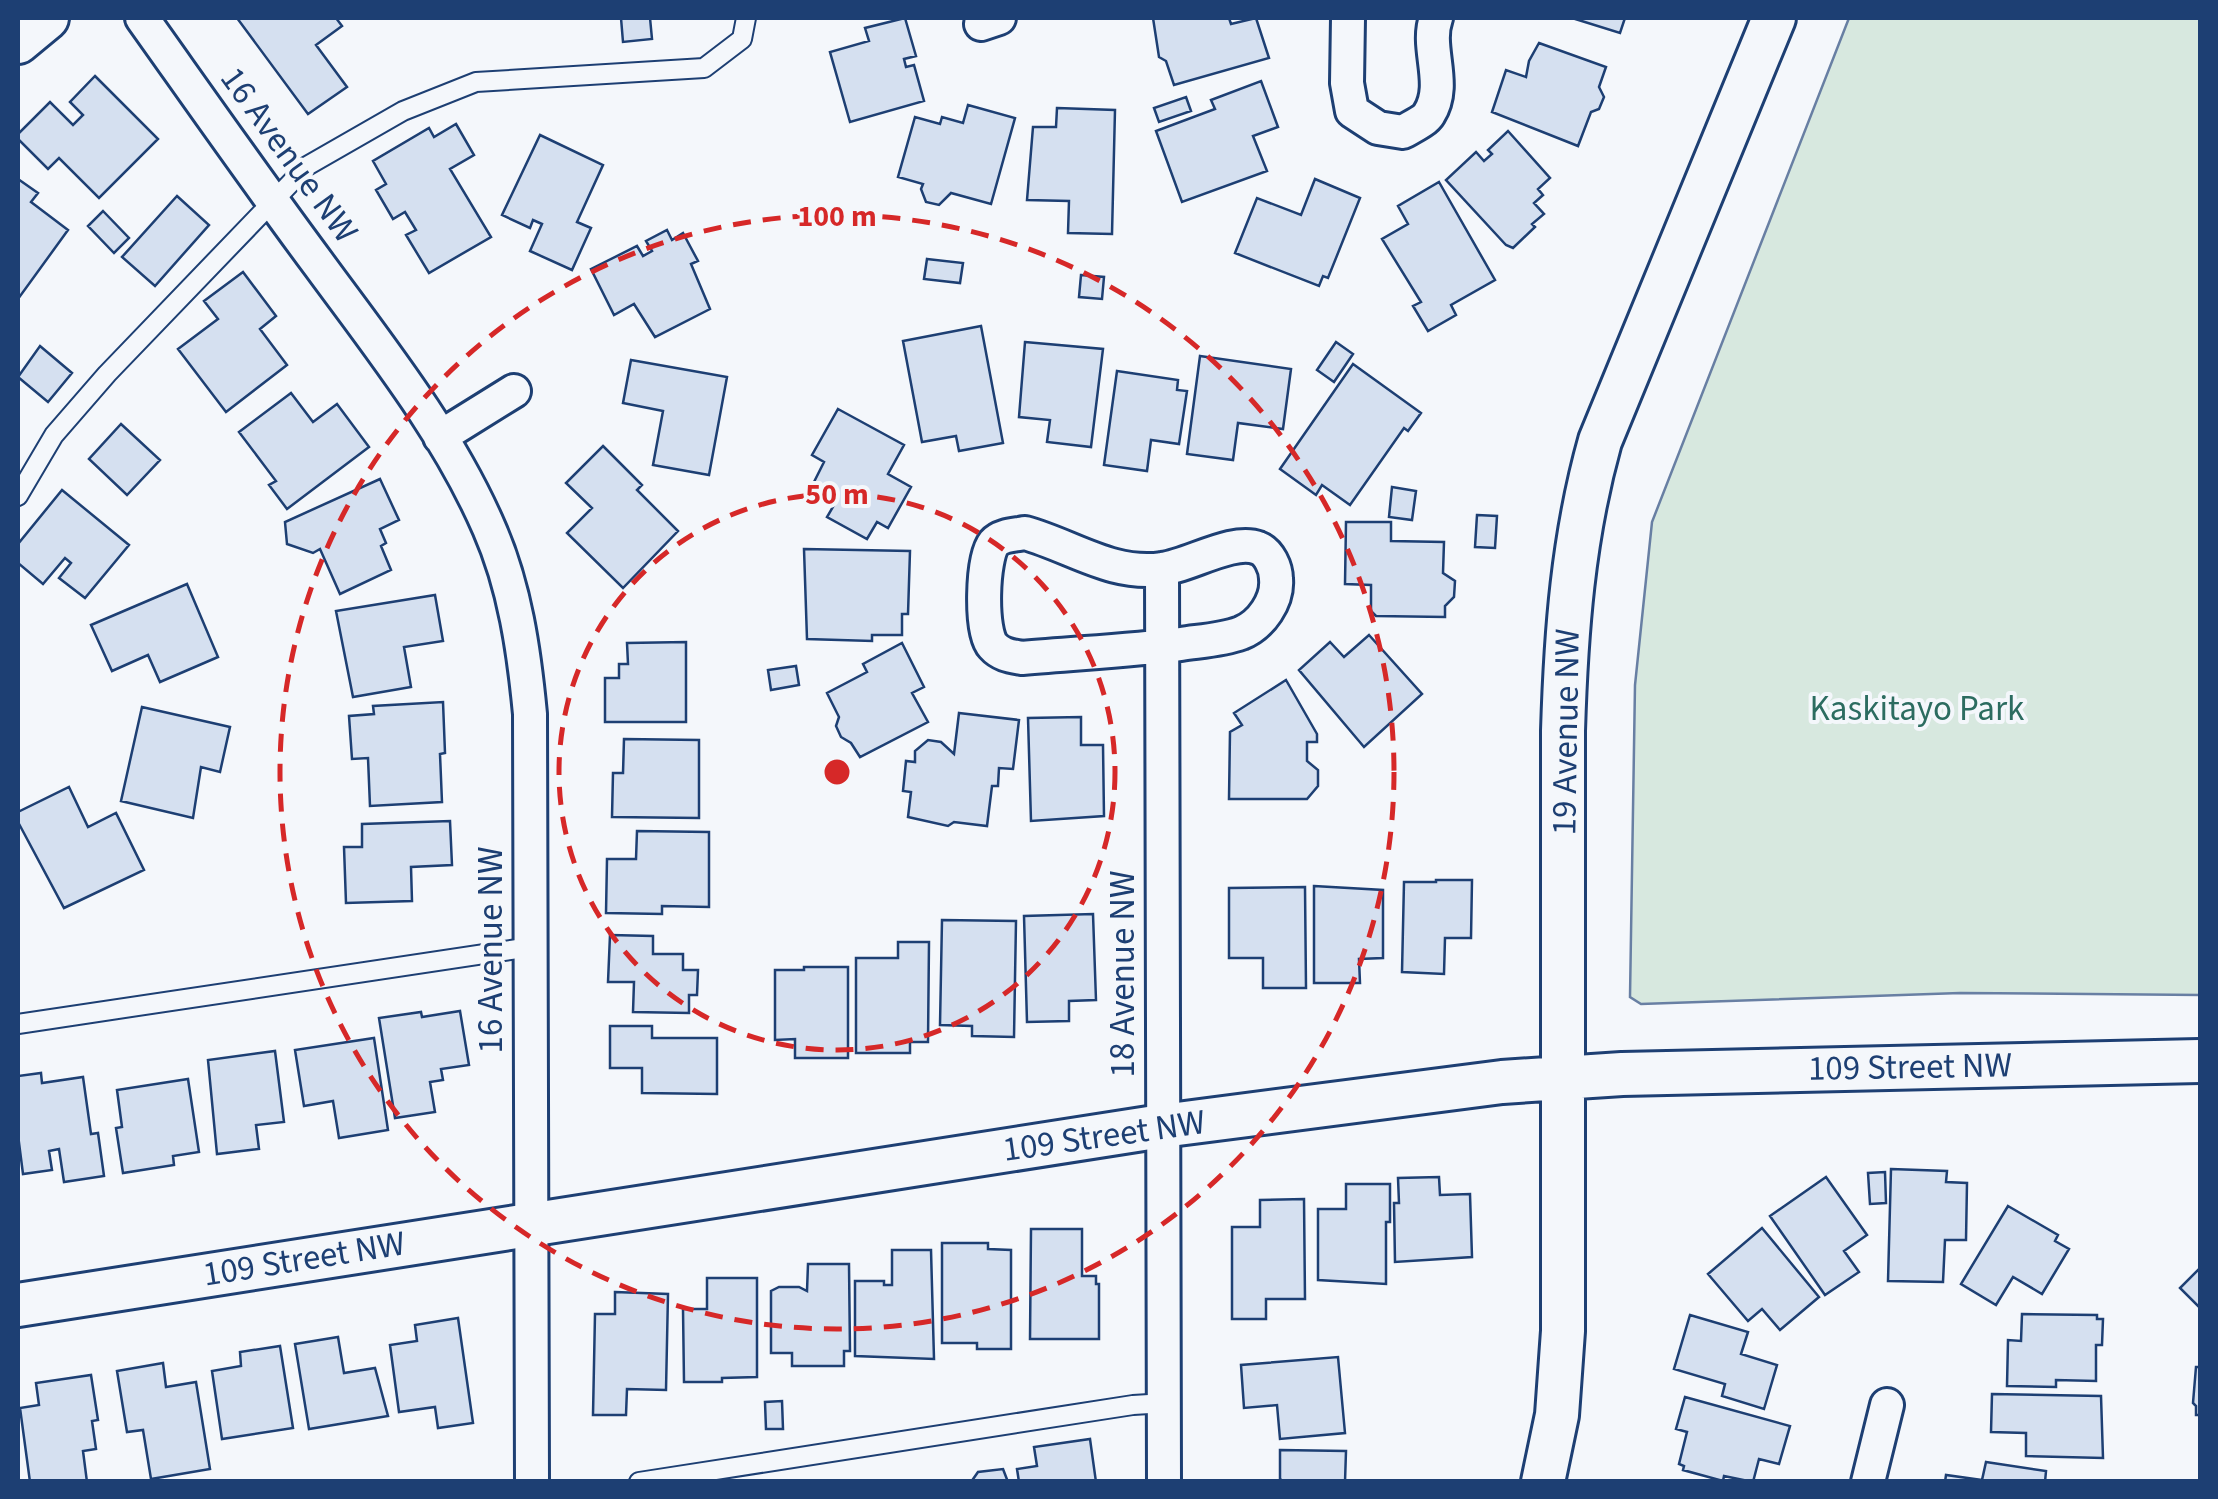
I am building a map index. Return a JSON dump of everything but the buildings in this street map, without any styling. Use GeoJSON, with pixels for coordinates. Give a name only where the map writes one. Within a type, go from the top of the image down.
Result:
{"type":"FeatureCollection","features":[{"type":"Feature","properties":{"kind":"street"},"geometry":{"type":"LineString","coordinates":[[18,42],[47,18]]}},
{"type":"Feature","properties":{"kind":"street","name":"16 Avenue NW"},"geometry":{"type":"LineString","coordinates":[[142,18],[398,372],[440,437],[490,531],[520,631],[530,714],[532,1482]]}},
{"type":"Feature","properties":{"kind":"street"},"geometry":{"type":"LineString","coordinates":[[1348,18],[1347,83],[1352,111],[1378,128],[1403,132],[1429,115],[1438,86],[1432,30],[1436,18]]}},
{"type":"Feature","properties":{"kind":"street","name":"19 Avenue NW"},"geometry":{"type":"LineString","coordinates":[[1543,1482],[1557,1414],[1563,1345],[1565,645],[1584,497],[1619,392],[1774,18]]}},
{"type":"Feature","properties":{"kind":"street"},"geometry":{"type":"LineString","coordinates":[[440,437],[514,391]]}},
{"type":"Feature","properties":{"kind":"street"},"geometry":{"type":"LineString","coordinates":[[1025,533],[1120,570],[1162,570],[1239,547],[1258,548],[1270,558],[1276,580],[1274,602],[1246,632],[1163,646],[1022,658],[1006,656],[986,634],[986,562],[993,544],[1002,538],[1025,533]]}},
{"type":"Feature","properties":{"kind":"street","name":"18 Avenue NW"},"geometry":{"type":"LineString","coordinates":[[1162,570],[1164,1482]]}},
{"type":"Feature","properties":{"kind":"street","name":"109 Street NW"},"geometry":{"type":"LineString","coordinates":[[18,1305],[1162,1126],[1564,1076],[2200,1061]]}},
{"type":"Feature","properties":{"kind":"street"},"geometry":{"type":"LineString","coordinates":[[1868,1482],[1887,1404]]}},
{"type":"Feature","properties":{"kind":"lane"},"geometry":{"type":"LineString","coordinates":[[18,496],[54,435],[86,398],[307,166],[402,111],[476,82],[704,68],[742,38],[746,18]]}},
{"type":"Feature","properties":{"kind":"lane"},"geometry":{"type":"LineString","coordinates":[[18,1024],[532,946]]}},
{"type":"Feature","properties":{"kind":"lane"},"geometry":{"type":"LineString","coordinates":[[639,1482],[1166,1403]]}},
{"type":"Feature","properties":{"kind":"green space","name":"Kaskitayo Park"},"geometry":{"type":"Polygon","coordinates":[[[1849,18],[2200,18],[2200,995],[1960,993],[1641,1004],[1630,997],[1635,685],[1652,522],[1849,18]]]}}]}
